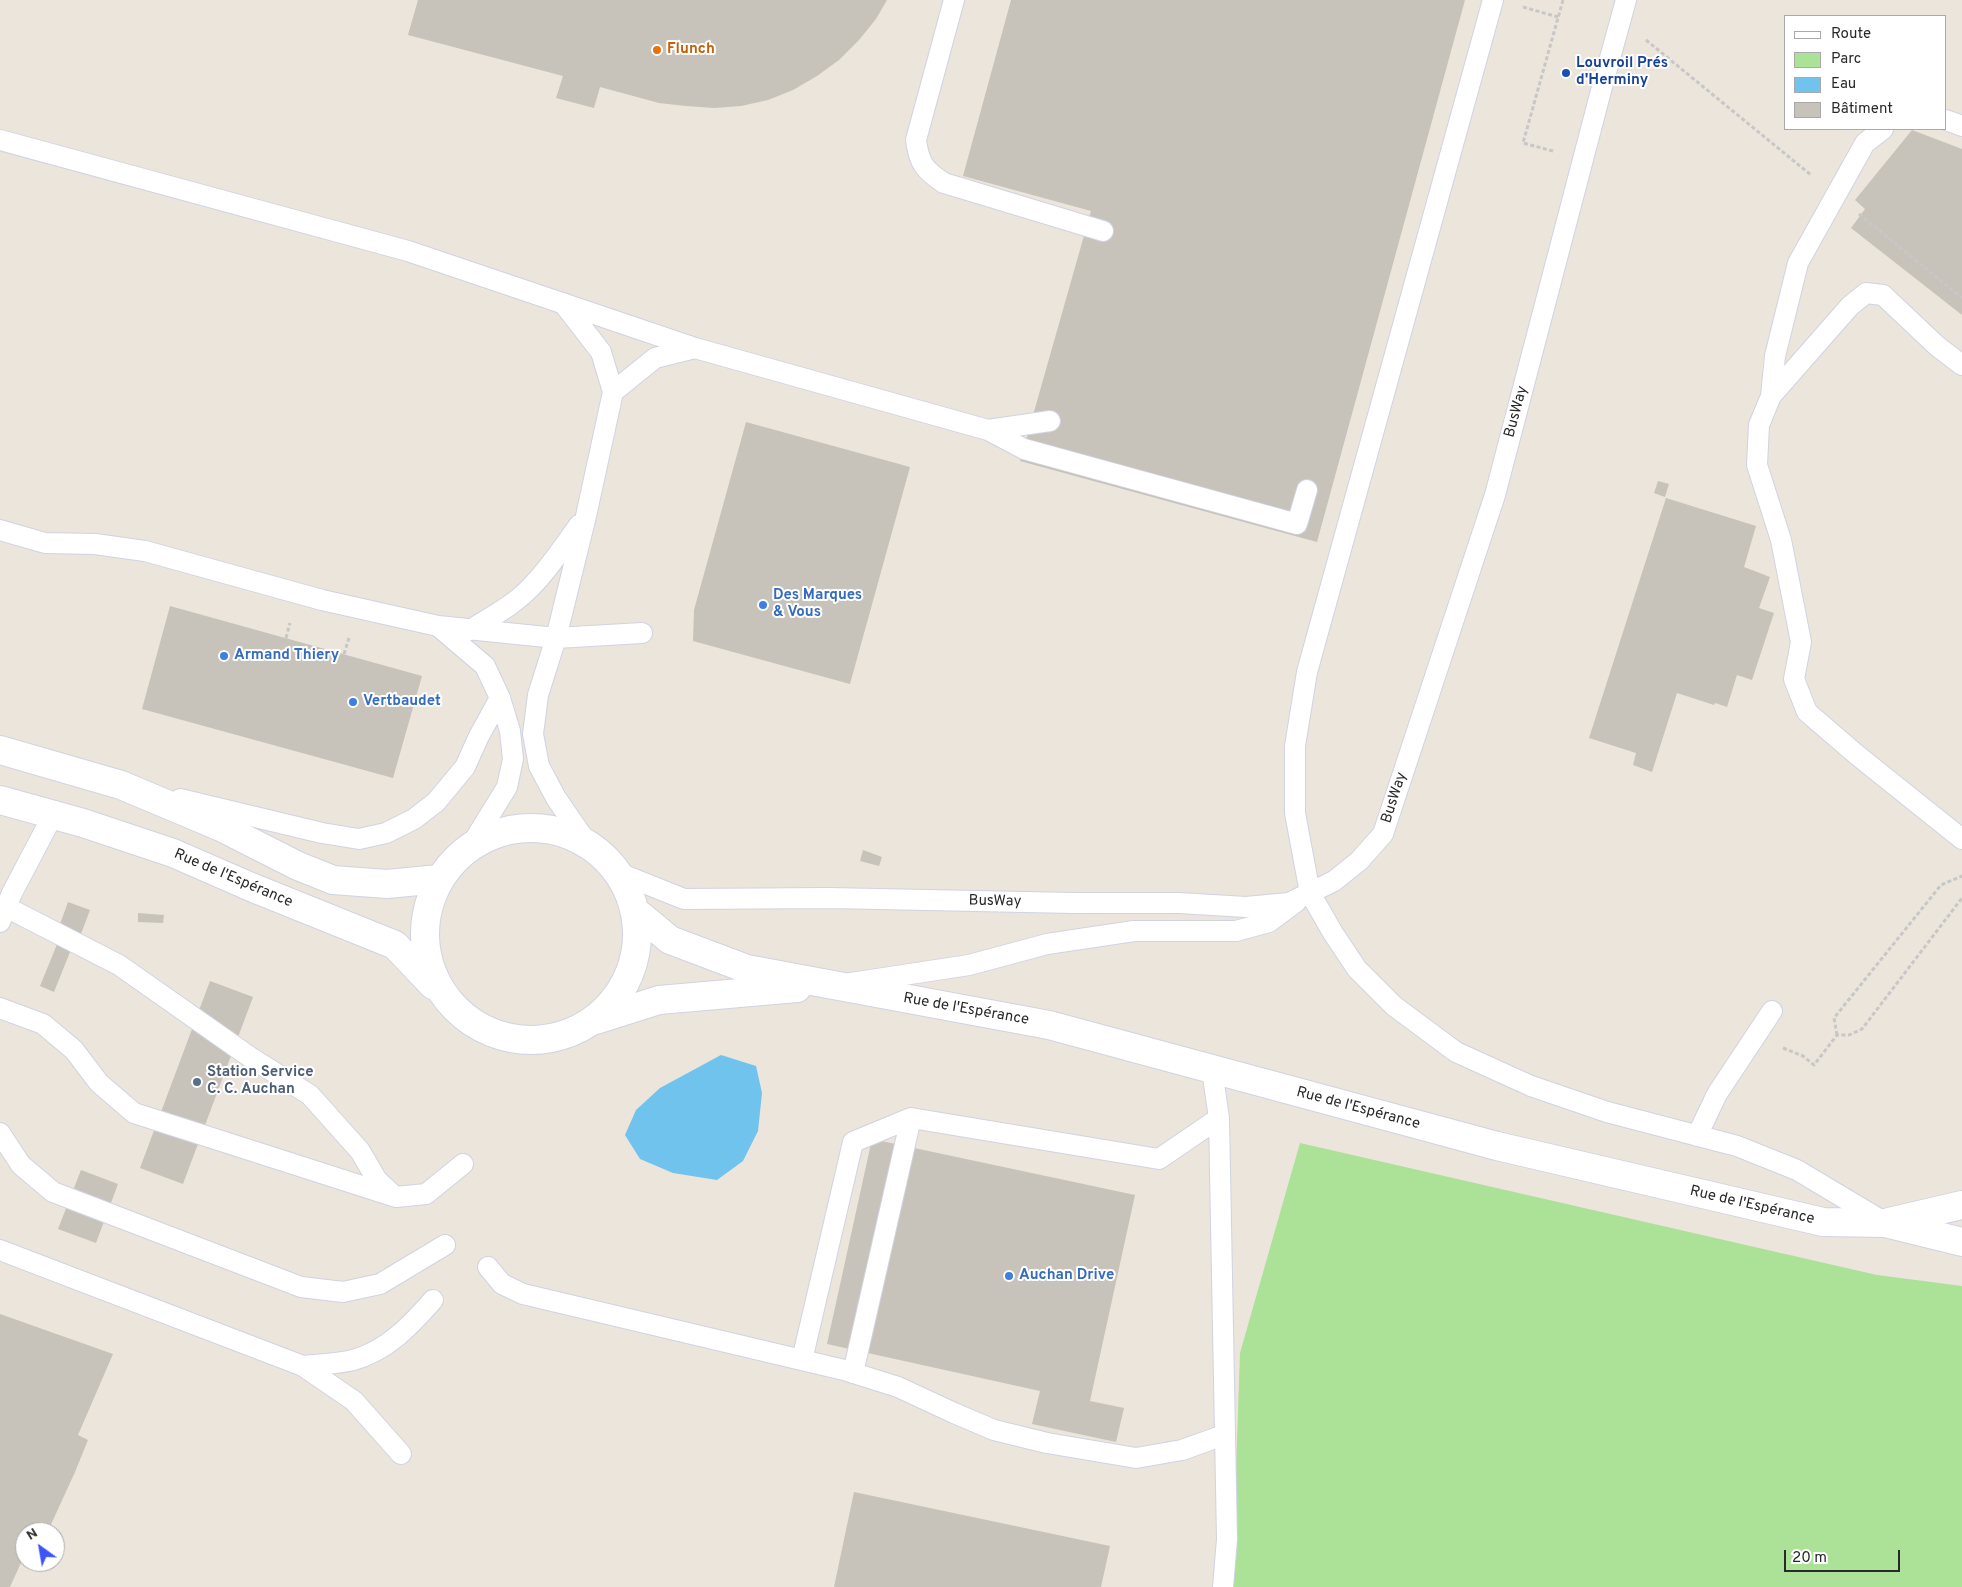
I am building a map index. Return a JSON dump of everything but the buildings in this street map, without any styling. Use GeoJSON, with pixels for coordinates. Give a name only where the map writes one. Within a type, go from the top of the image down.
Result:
{"type":"FeatureCollection","features":[{"type":"Feature","properties":{"kind":"street"},"geometry":{"type":"LineString","coordinates":[[0,750],[121,785],[221,827],[298,866],[333,880],[387,884],[439,879]]}},
{"type":"Feature","properties":{"kind":"street","name":"Rue de l'Espérance"},"geometry":{"type":"LineString","coordinates":[[0,800],[174,853],[251,887],[395,945],[444,997],[483,1030],[519,1041],[556,1038],[594,1020],[659,1000],[833,985]]}},
{"type":"Feature","properties":{"kind":"street"},"geometry":{"type":"LineString","coordinates":[[444,997],[426,959],[425,918],[439,879],[470,846],[507,830],[549,828],[588,843],[619,873],[635,911],[637,952],[622,990],[594,1020]]}},
{"type":"Feature","properties":{"kind":"street","name":"Rue de l'Espérance"},"geometry":{"type":"LineString","coordinates":[[635,911],[670,940],[747,969],[1049,1025],[1496,1146],[1822,1222],[1885,1223],[1962,1242]]}},
{"type":"Feature","properties":{"kind":"street","name":"Rue de l'Espérance"},"geometry":{"type":"LineString","coordinates":[[1885,1223],[1962,1205]]}},
{"type":"Feature","properties":{"kind":"lane"},"geometry":{"type":"LineString","coordinates":[[954,0],[916,140],[918,158],[928,173],[944,183],[1103,231]]}},
{"type":"Feature","properties":{"kind":"lane"},"geometry":{"type":"LineString","coordinates":[[1493,0],[1307,672],[1295,746],[1294,813],[1310,892],[1333,933],[1357,969],[1394,1006],[1456,1052],[1531,1086],[1598,1109],[1737,1146],[1797,1170],[1885,1223]]}},
{"type":"Feature","properties":{"kind":"lane","name":"BusWay"},"geometry":{"type":"LineString","coordinates":[[619,873],[684,899],[829,898],[1064,903],[1179,903],[1246,907],[1289,903],[1334,881],[1359,861],[1383,834],[1495,495],[1626,0]]}},
{"type":"Feature","properties":{"kind":"lane"},"geometry":{"type":"LineString","coordinates":[[1947,120],[1962,126]]}},
{"type":"Feature","properties":{"kind":"lane"},"geometry":{"type":"LineString","coordinates":[[1882,130],[1865,143],[1798,263],[1774,356],[1771,396],[1760,425],[1757,466],[1781,540],[1801,642],[1794,678],[1807,712],[1857,755],[1962,838]]}},
{"type":"Feature","properties":{"kind":"lane"},"geometry":{"type":"LineString","coordinates":[[0,140],[408,251],[696,348],[988,430],[1024,449],[1297,524],[1307,490]]}},
{"type":"Feature","properties":{"kind":"lane"},"geometry":{"type":"LineString","coordinates":[[1771,396],[1850,306],[1866,293],[1883,295],[1937,346],[1962,365]]}},
{"type":"Feature","properties":{"kind":"lane"},"geometry":{"type":"LineString","coordinates":[[563,303],[601,352],[613,392],[586,516],[556,638],[538,695],[533,734],[539,766],[556,798],[588,843]]}},
{"type":"Feature","properties":{"kind":"lane"},"geometry":{"type":"LineString","coordinates":[[613,392],[655,358],[696,348]]}},
{"type":"Feature","properties":{"kind":"lane"},"geometry":{"type":"LineString","coordinates":[[988,430],[1050,421]]}},
{"type":"Feature","properties":{"kind":"lane"},"geometry":{"type":"LineString","coordinates":[[470,630],[504,609],[531,588],[586,516]]}},
{"type":"Feature","properties":{"kind":"lane"},"geometry":{"type":"LineString","coordinates":[[0,530],[45,543],[95,544],[145,551],[322,600],[438,626],[556,638],[642,633]]}},
{"type":"Feature","properties":{"kind":"lane"},"geometry":{"type":"LineString","coordinates":[[438,626],[485,666],[500,698],[510,731],[513,759],[507,787],[470,846]]}},
{"type":"Feature","properties":{"kind":"lane"},"geometry":{"type":"LineString","coordinates":[[121,785],[322,833],[359,839],[386,833],[414,819],[436,802],[465,767],[479,736],[500,698]]}},
{"type":"Feature","properties":{"kind":"lane"},"geometry":{"type":"LineString","coordinates":[[53,815],[3,914],[119,965],[250,1057],[310,1095],[360,1151],[377,1180],[396,1198]]}},
{"type":"Feature","properties":{"kind":"lane"},"geometry":{"type":"LineString","coordinates":[[833,985],[969,965],[1047,944],[1134,931],[1236,931],[1269,922],[1310,892]]}},
{"type":"Feature","properties":{"kind":"lane"},"geometry":{"type":"LineString","coordinates":[[0,1008],[44,1024],[74,1050],[99,1082],[134,1113],[396,1198],[426,1194],[463,1164]]}},
{"type":"Feature","properties":{"kind":"lane"},"geometry":{"type":"LineString","coordinates":[[1697,1136],[1717,1094],[1772,1011]]}},
{"type":"Feature","properties":{"kind":"lane"},"geometry":{"type":"LineString","coordinates":[[1212,1070],[1219,1118],[1227,1539],[1223,1587]]}},
{"type":"Feature","properties":{"kind":"lane"},"geometry":{"type":"LineString","coordinates":[[802,1360],[853,1142],[911,1118],[1159,1159],[1219,1118]]}},
{"type":"Feature","properties":{"kind":"lane"},"geometry":{"type":"LineString","coordinates":[[852,1373],[911,1118]]}},
{"type":"Feature","properties":{"kind":"lane"},"geometry":{"type":"LineString","coordinates":[[0,1133],[21,1165],[53,1192],[301,1288],[343,1292],[380,1284],[445,1245]]}},
{"type":"Feature","properties":{"kind":"lane"},"geometry":{"type":"LineString","coordinates":[[0,1250],[303,1366],[354,1401],[401,1454]]}},
{"type":"Feature","properties":{"kind":"lane"},"geometry":{"type":"LineString","coordinates":[[488,1267],[502,1284],[523,1294],[852,1373],[898,1387],[994,1430],[1047,1443],[1136,1458],[1182,1450],[1224,1435]]}},
{"type":"Feature","properties":{"kind":"lane"},"geometry":{"type":"LineString","coordinates":[[303,1366],[353,1360],[377,1351],[390,1343],[414,1322],[433,1300]]}},
{"type":"Feature","properties":{"kind":"path"},"geometry":{"type":"LineString","coordinates":[[1516,5],[1558,17]]}},
{"type":"Feature","properties":{"kind":"path"},"geometry":{"type":"LineString","coordinates":[[1643,37],[1962,298]]}},
{"type":"Feature","properties":{"kind":"path"},"geometry":{"type":"LineString","coordinates":[[1741,1056],[1755,1064],[1765,1053],[1780,1047],[1803,1056],[1814,1065],[1836,1035],[1834,1018],[1941,885],[1962,876]]}},
{"type":"Feature","properties":{"kind":"path"},"geometry":{"type":"LineString","coordinates":[[1836,1035],[1849,1035],[1862,1030],[1962,898]]}},
{"type":"Feature","properties":{"kind":"green space"},"geometry":{"type":"Polygon","coordinates":[[[1300,1143],[1877,1275],[1962,1286],[1962,1587],[1232,1587],[1240,1353],[1300,1143]]]}},
{"type":"Feature","properties":{"kind":"water"},"geometry":{"type":"Polygon","coordinates":[[[721,1055],[756,1066],[762,1093],[758,1131],[743,1161],[717,1180],[673,1173],[640,1159],[625,1135],[636,1110],[660,1088],[721,1055]]]}},
{"type":"Feature","properties":{"kind":"place","name":"Flunch"},"geometry":{"type":"Point","coordinates":[657,50]}},
{"type":"Feature","properties":{"kind":"place","name":"Louvroil Prés d'Herminy"},"geometry":{"type":"Point","coordinates":[1566,73]}},
{"type":"Feature","properties":{"kind":"place","name":"Des Marques & Vous"},"geometry":{"type":"Point","coordinates":[763,605]}},
{"type":"Feature","properties":{"kind":"place","name":"Armand Thiery"},"geometry":{"type":"Point","coordinates":[224,656]}},
{"type":"Feature","properties":{"kind":"place","name":"Vertbaudet"},"geometry":{"type":"Point","coordinates":[353,702]}},
{"type":"Feature","properties":{"kind":"place","name":"Station Service C. C. Auchan"},"geometry":{"type":"Point","coordinates":[197,1082]}},
{"type":"Feature","properties":{"kind":"place","name":"Auchan Drive"},"geometry":{"type":"Point","coordinates":[1009,1276]}}]}
